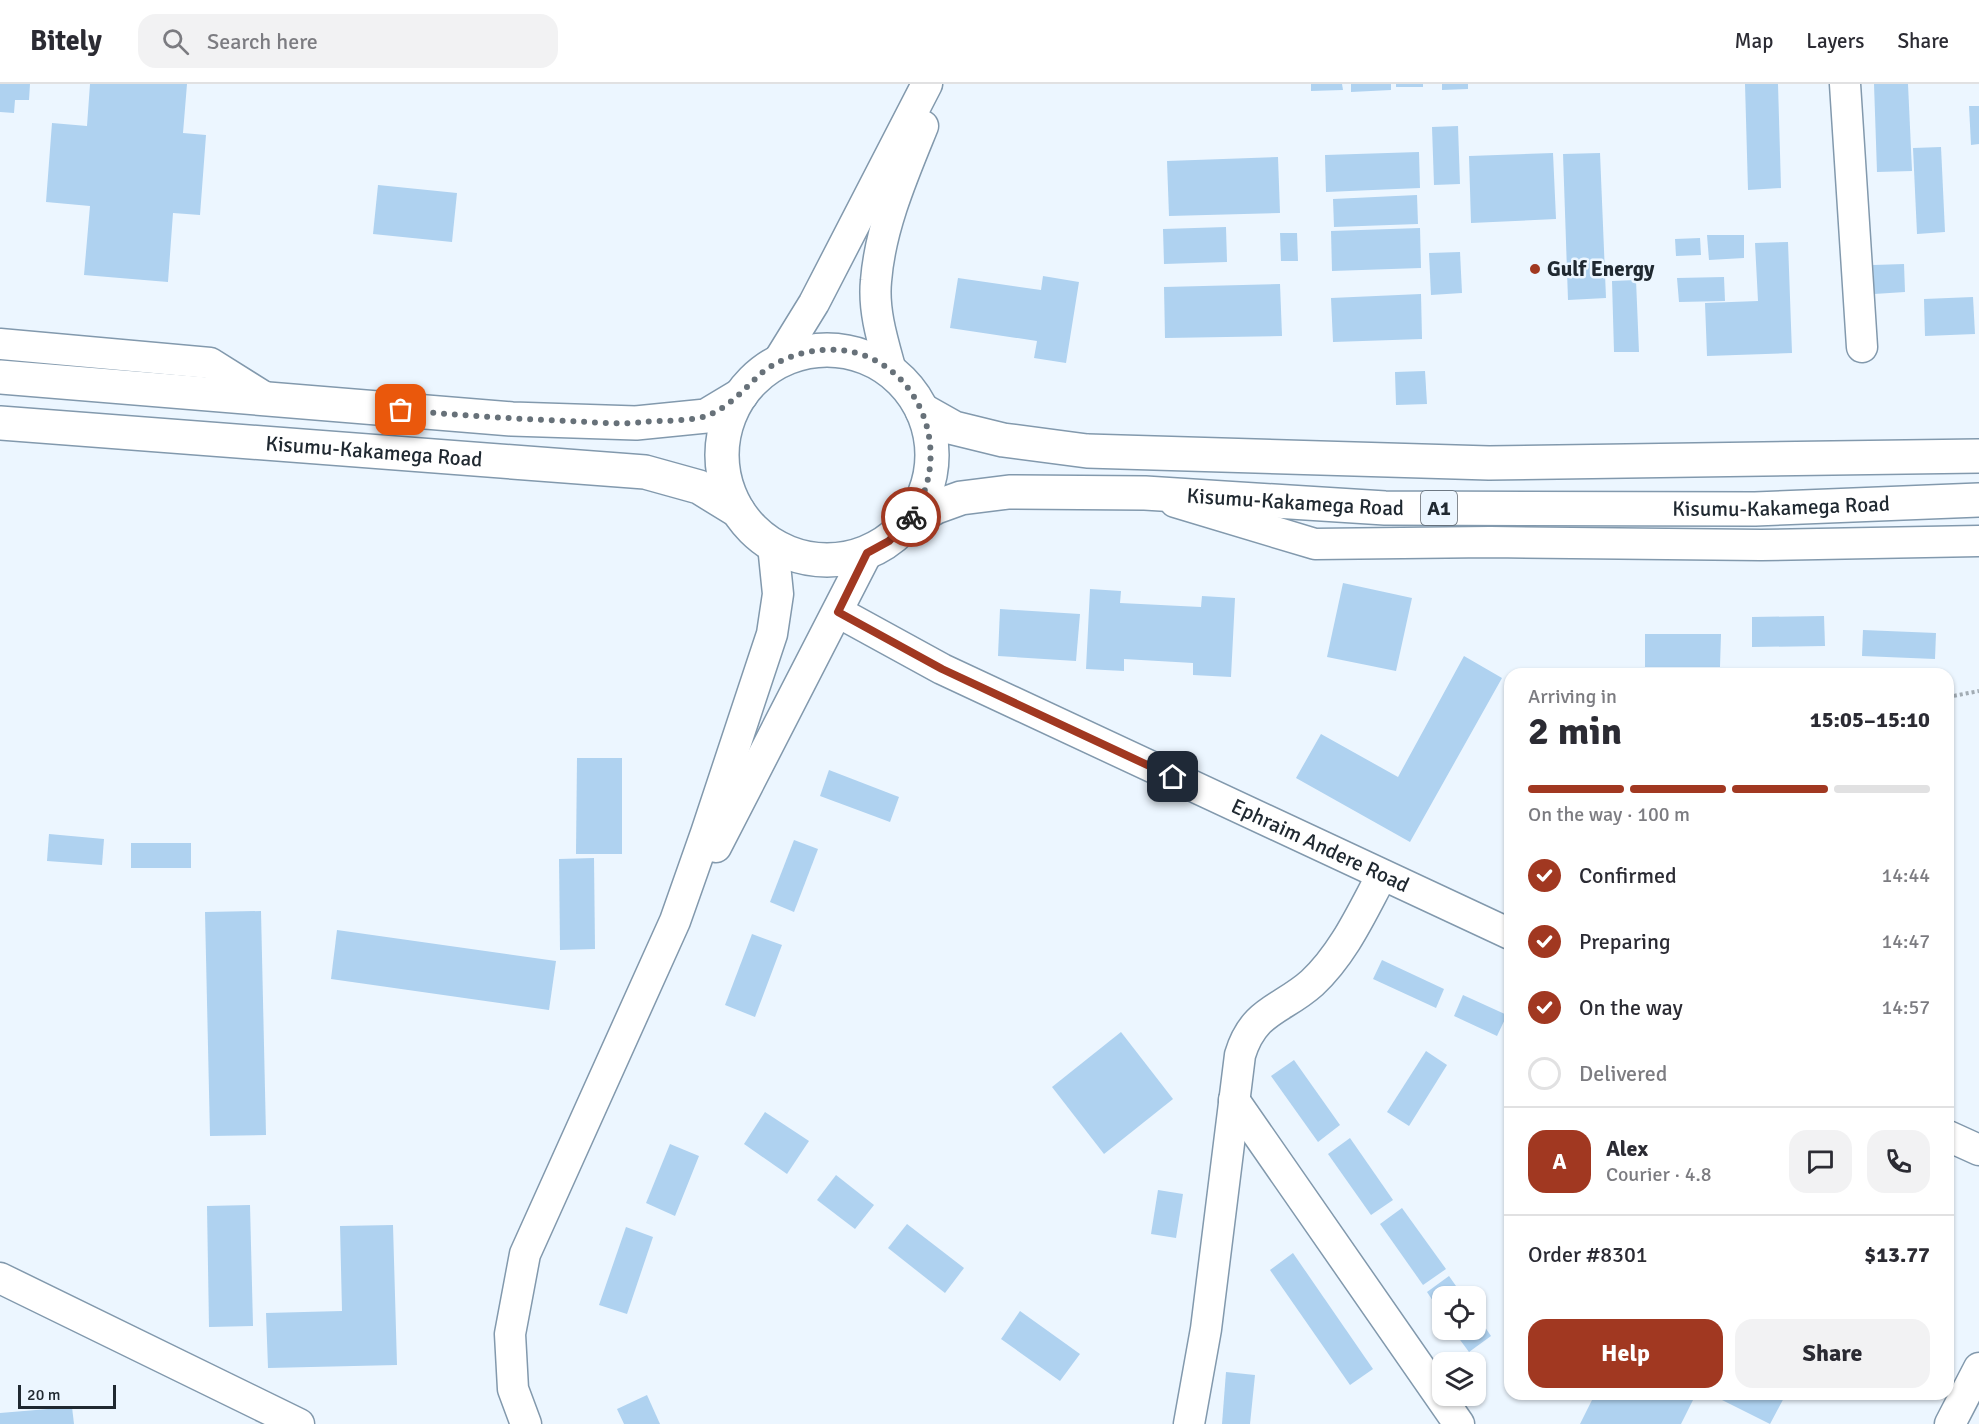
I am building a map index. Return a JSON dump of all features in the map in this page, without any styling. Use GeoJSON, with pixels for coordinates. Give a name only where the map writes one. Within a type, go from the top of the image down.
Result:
{"type":"FeatureCollection","features":[{"type":"Feature","properties":{"kind":"highway"},"geometry":{"type":"LineString","coordinates":[[847,351],[870,359],[891,371],[909,389],[922,410],[930,432],[932,457],[929,482],[920,504],[906,524],[889,541],[867,553],[843,559],[819,560],[795,556],[773,545],[754,530],[738,511],[728,489],[723,465],[723,440],[730,417],[741,395],[757,376],[777,363],[807,352],[847,351]]}},
{"type":"Feature","properties":{"kind":"highway","name":"Kisumu-Kakamega Road"},"geometry":{"type":"LineString","coordinates":[[0,377],[512,419],[636,423],[706,416],[741,395]]}},
{"type":"Feature","properties":{"kind":"highway","name":"Kisumu-Kakamega Road"},"geometry":{"type":"LineString","coordinates":[[922,410],[954,428],[1003,440],[1087,451],[1489,463],[1979,456]]}},
{"type":"Feature","properties":{"kind":"highway","name":"Kisumu-Kakamega Road"},"geometry":{"type":"LineString","coordinates":[[9,427],[645,472],[699,487],[738,511]]}},
{"type":"Feature","properties":{"kind":"highway","name":"Kisumu-Kakamega Road"},"geometry":{"type":"LineString","coordinates":[[906,524],[936,507],[961,498],[1009,492],[1145,493],[1317,505],[1420,508],[1755,509],[1979,500]]}},
{"type":"Feature","properties":{"kind":"street"},"geometry":{"type":"LineString","coordinates":[[777,363],[814,303],[927,84]]}},
{"type":"Feature","properties":{"kind":"street"},"geometry":{"type":"LineString","coordinates":[[891,371],[878,323],[875,282],[885,232],[939,84]]}},
{"type":"Feature","properties":{"kind":"street"},"geometry":{"type":"LineString","coordinates":[[1845,84],[1862,347]]}},
{"type":"Feature","properties":{"kind":"street"},"geometry":{"type":"LineString","coordinates":[[0,345],[210,363],[269,400]]}},
{"type":"Feature","properties":{"kind":"street"},"geometry":{"type":"LineString","coordinates":[[1145,493],[1315,544],[1490,542],[1761,545],[1979,541]]}},
{"type":"Feature","properties":{"kind":"street"},"geometry":{"type":"LineString","coordinates":[[675,921],[772,634],[778,594],[773,545]]}},
{"type":"Feature","properties":{"kind":"street"},"geometry":{"type":"LineString","coordinates":[[526,1424],[513,1389],[510,1334],[525,1254],[675,921],[737,809],[867,553]]}},
{"type":"Feature","properties":{"kind":"street","name":"Ephraim Andere Road"},"geometry":{"type":"LineString","coordinates":[[838,612],[942,669],[1504,931]]}},
{"type":"Feature","properties":{"kind":"street"},"geometry":{"type":"LineString","coordinates":[[1189,1424],[1206,1329],[1240,1055],[1246,1034],[1275,1006],[1311,983],[1341,949],[1382,875]]}},
{"type":"Feature","properties":{"kind":"street"},"geometry":{"type":"LineString","coordinates":[[1234,1100],[1459,1424]]}},
{"type":"Feature","properties":{"kind":"street"},"geometry":{"type":"LineString","coordinates":[[1954,1139],[1979,1150]]}},
{"type":"Feature","properties":{"kind":"street"},"geometry":{"type":"LineString","coordinates":[[0,1278],[299,1424]]}},
{"type":"Feature","properties":{"kind":"street"},"geometry":{"type":"LineString","coordinates":[[1950,1424],[1979,1368]]}},
{"type":"Feature","properties":{"kind":"path"},"geometry":{"type":"LineString","coordinates":[[1954,696],[1979,691]]}},
{"type":"Feature","properties":{"kind":"building"},"geometry":{"type":"Polygon","coordinates":[[[0,84],[30,84],[29,100],[15,100],[14,113],[0,112],[0,84]]]}},
{"type":"Feature","properties":{"kind":"building"},"geometry":{"type":"Polygon","coordinates":[[[90,84],[187,84],[183,133],[206,135],[200,215],[173,213],[168,282],[84,275],[90,206],[46,202],[52,123],[87,126],[90,84]]]}},
{"type":"Feature","properties":{"kind":"building"},"geometry":{"type":"Polygon","coordinates":[[[1311,84],[1342,84],[1343,90],[1311,91],[1311,84]]]}},
{"type":"Feature","properties":{"kind":"building"},"geometry":{"type":"Polygon","coordinates":[[[1351,84],[1391,84],[1391,90],[1351,92],[1351,84]]]}},
{"type":"Feature","properties":{"kind":"building"},"geometry":{"type":"Polygon","coordinates":[[[1396,84],[1423,84],[1423,87],[1396,87],[1396,84]]]}},
{"type":"Feature","properties":{"kind":"building"},"geometry":{"type":"Polygon","coordinates":[[[1442,84],[1468,84],[1468,89],[1442,90],[1442,84]]]}},
{"type":"Feature","properties":{"kind":"building"},"geometry":{"type":"Polygon","coordinates":[[[1745,84],[1778,84],[1781,188],[1748,190],[1745,84]]]}},
{"type":"Feature","properties":{"kind":"building"},"geometry":{"type":"Polygon","coordinates":[[[1874,84],[1908,84],[1912,171],[1877,172],[1874,84]]]}},
{"type":"Feature","properties":{"kind":"building"},"geometry":{"type":"Polygon","coordinates":[[[1969,106],[1979,106],[1979,144],[1971,145],[1969,106]]]}},
{"type":"Feature","properties":{"kind":"building"},"geometry":{"type":"Polygon","coordinates":[[[1458,126],[1460,184],[1434,185],[1432,127],[1458,126]]]}},
{"type":"Feature","properties":{"kind":"building"},"geometry":{"type":"Polygon","coordinates":[[[1941,147],[1945,232],[1917,234],[1913,148],[1941,147]]]}},
{"type":"Feature","properties":{"kind":"building"},"geometry":{"type":"Polygon","coordinates":[[[1419,152],[1420,188],[1326,192],[1325,155],[1419,152]]]}},
{"type":"Feature","properties":{"kind":"building"},"geometry":{"type":"Polygon","coordinates":[[[1553,153],[1556,219],[1471,223],[1469,156],[1553,153]]]}},
{"type":"Feature","properties":{"kind":"building"},"geometry":{"type":"Polygon","coordinates":[[[1600,153],[1606,298],[1568,300],[1563,154],[1600,153]]]}},
{"type":"Feature","properties":{"kind":"building"},"geometry":{"type":"Polygon","coordinates":[[[1278,157],[1280,213],[1169,216],[1167,161],[1278,157]]]}},
{"type":"Feature","properties":{"kind":"building"},"geometry":{"type":"Polygon","coordinates":[[[378,185],[457,193],[452,242],[373,234],[378,185]]]}},
{"type":"Feature","properties":{"kind":"building"},"geometry":{"type":"Polygon","coordinates":[[[1417,195],[1418,224],[1334,227],[1333,199],[1417,195]]]}},
{"type":"Feature","properties":{"kind":"building"},"geometry":{"type":"Polygon","coordinates":[[[1226,227],[1227,262],[1164,264],[1163,229],[1226,227]]]}},
{"type":"Feature","properties":{"kind":"building"},"geometry":{"type":"Polygon","coordinates":[[[1420,228],[1421,268],[1332,271],[1331,231],[1420,228]]]}},
{"type":"Feature","properties":{"kind":"building"},"geometry":{"type":"Polygon","coordinates":[[[1280,233],[1297,233],[1298,261],[1281,261],[1280,233]]]}},
{"type":"Feature","properties":{"kind":"building"},"geometry":{"type":"Polygon","coordinates":[[[1707,235],[1744,235],[1744,258],[1709,260],[1707,235]]]}},
{"type":"Feature","properties":{"kind":"building"},"geometry":{"type":"Polygon","coordinates":[[[1700,238],[1701,255],[1676,256],[1675,239],[1700,238]]]}},
{"type":"Feature","properties":{"kind":"building"},"geometry":{"type":"Polygon","coordinates":[[[1788,242],[1792,353],[1707,356],[1705,303],[1758,301],[1755,243],[1788,242]]]}},
{"type":"Feature","properties":{"kind":"building"},"geometry":{"type":"Polygon","coordinates":[[[1460,252],[1462,293],[1431,295],[1429,253],[1460,252]]]}},
{"type":"Feature","properties":{"kind":"building"},"geometry":{"type":"Polygon","coordinates":[[[1904,264],[1905,292],[1874,294],[1873,265],[1904,264]]]}},
{"type":"Feature","properties":{"kind":"building"},"geometry":{"type":"Polygon","coordinates":[[[1043,276],[1079,282],[1066,363],[1034,358],[1037,341],[950,328],[958,278],[1041,290],[1043,276]]]}},
{"type":"Feature","properties":{"kind":"building"},"geometry":{"type":"Polygon","coordinates":[[[1724,277],[1725,301],[1679,302],[1677,278],[1724,277]]]}},
{"type":"Feature","properties":{"kind":"building"},"geometry":{"type":"Polygon","coordinates":[[[1636,280],[1639,352],[1614,352],[1612,281],[1636,280]]]}},
{"type":"Feature","properties":{"kind":"building"},"geometry":{"type":"Polygon","coordinates":[[[1280,284],[1282,336],[1165,338],[1164,287],[1280,284]]]}},
{"type":"Feature","properties":{"kind":"building"},"geometry":{"type":"Polygon","coordinates":[[[1421,294],[1422,339],[1333,342],[1331,298],[1421,294]]]}},
{"type":"Feature","properties":{"kind":"building"},"geometry":{"type":"Polygon","coordinates":[[[1973,297],[1975,334],[1925,336],[1924,299],[1973,297]]]}},
{"type":"Feature","properties":{"kind":"building"},"geometry":{"type":"Polygon","coordinates":[[[1425,371],[1427,404],[1396,405],[1395,372],[1425,371]]]}},
{"type":"Feature","properties":{"kind":"building"},"geometry":{"type":"Polygon","coordinates":[[[1343,583],[1412,598],[1396,671],[1327,657],[1343,583]]]}},
{"type":"Feature","properties":{"kind":"building"},"geometry":{"type":"Polygon","coordinates":[[[1090,589],[1121,591],[1120,603],[1201,607],[1202,596],[1235,598],[1231,677],[1193,675],[1193,663],[1124,659],[1124,671],[1086,669],[1090,589]]]}},
{"type":"Feature","properties":{"kind":"building"},"geometry":{"type":"Polygon","coordinates":[[[1000,609],[1080,614],[1076,661],[998,656],[1000,609]]]}},
{"type":"Feature","properties":{"kind":"building"},"geometry":{"type":"Polygon","coordinates":[[[1824,616],[1825,646],[1752,647],[1752,617],[1824,616]]]}},
{"type":"Feature","properties":{"kind":"building"},"geometry":{"type":"Polygon","coordinates":[[[1863,630],[1936,633],[1935,659],[1862,656],[1863,630]]]}},
{"type":"Feature","properties":{"kind":"building"},"geometry":{"type":"Polygon","coordinates":[[[1645,634],[1721,634],[1720,667],[1645,667],[1645,634]]]}},
{"type":"Feature","properties":{"kind":"building"},"geometry":{"type":"Polygon","coordinates":[[[1464,656],[1502,678],[1410,842],[1296,778],[1321,734],[1398,777],[1464,656]]]}},
{"type":"Feature","properties":{"kind":"building"},"geometry":{"type":"Polygon","coordinates":[[[577,758],[622,758],[622,854],[576,854],[577,758]]]}},
{"type":"Feature","properties":{"kind":"building"},"geometry":{"type":"Polygon","coordinates":[[[829,770],[899,797],[890,822],[820,796],[829,770]]]}},
{"type":"Feature","properties":{"kind":"building"},"geometry":{"type":"Polygon","coordinates":[[[49,834],[104,839],[102,865],[47,861],[49,834]]]}},
{"type":"Feature","properties":{"kind":"building"},"geometry":{"type":"Polygon","coordinates":[[[794,840],[818,849],[794,912],[770,902],[794,840]]]}},
{"type":"Feature","properties":{"kind":"building"},"geometry":{"type":"Polygon","coordinates":[[[131,843],[191,843],[191,868],[131,868],[131,843]]]}},
{"type":"Feature","properties":{"kind":"building"},"geometry":{"type":"Polygon","coordinates":[[[594,858],[595,949],[560,950],[559,859],[594,858]]]}},
{"type":"Feature","properties":{"kind":"building"},"geometry":{"type":"Polygon","coordinates":[[[261,911],[266,1135],[210,1136],[205,912],[261,911]]]}},
{"type":"Feature","properties":{"kind":"building"},"geometry":{"type":"Polygon","coordinates":[[[337,930],[556,961],[549,1010],[331,979],[337,930]]]}},
{"type":"Feature","properties":{"kind":"building"},"geometry":{"type":"Polygon","coordinates":[[[752,934],[782,945],[755,1017],[725,1005],[752,934]]]}},
{"type":"Feature","properties":{"kind":"building"},"geometry":{"type":"Polygon","coordinates":[[[1382,960],[1444,989],[1436,1008],[1373,979],[1382,960]]]}},
{"type":"Feature","properties":{"kind":"building"},"geometry":{"type":"Polygon","coordinates":[[[1463,995],[1504,1014],[1504,1021],[1497,1036],[1454,1016],[1463,995]]]}},
{"type":"Feature","properties":{"kind":"building"},"geometry":{"type":"Polygon","coordinates":[[[1121,1032],[1173,1099],[1104,1154],[1052,1087],[1121,1032]]]}},
{"type":"Feature","properties":{"kind":"building"},"geometry":{"type":"Polygon","coordinates":[[[1426,1051],[1447,1065],[1409,1126],[1387,1112],[1426,1051]]]}},
{"type":"Feature","properties":{"kind":"building"},"geometry":{"type":"Polygon","coordinates":[[[1294,1060],[1340,1125],[1318,1142],[1271,1076],[1294,1060]]]}},
{"type":"Feature","properties":{"kind":"building"},"geometry":{"type":"Polygon","coordinates":[[[765,1112],[809,1141],[787,1174],[744,1144],[765,1112]]]}},
{"type":"Feature","properties":{"kind":"building"},"geometry":{"type":"Polygon","coordinates":[[[1350,1138],[1393,1200],[1371,1215],[1328,1154],[1350,1138]]]}},
{"type":"Feature","properties":{"kind":"building"},"geometry":{"type":"Polygon","coordinates":[[[670,1144],[699,1156],[675,1216],[646,1203],[670,1144]]]}},
{"type":"Feature","properties":{"kind":"building"},"geometry":{"type":"Polygon","coordinates":[[[836,1175],[874,1205],[855,1229],[817,1200],[836,1175]]]}},
{"type":"Feature","properties":{"kind":"building"},"geometry":{"type":"Polygon","coordinates":[[[1158,1190],[1183,1194],[1176,1238],[1151,1234],[1158,1190]]]}},
{"type":"Feature","properties":{"kind":"building"},"geometry":{"type":"Polygon","coordinates":[[[250,1205],[253,1326],[209,1327],[207,1206],[250,1205]]]}},
{"type":"Feature","properties":{"kind":"building"},"geometry":{"type":"Polygon","coordinates":[[[1402,1208],[1446,1269],[1423,1285],[1380,1224],[1402,1208]]]}},
{"type":"Feature","properties":{"kind":"building"},"geometry":{"type":"Polygon","coordinates":[[[907,1224],[964,1268],[945,1293],[888,1248],[907,1224]]]}},
{"type":"Feature","properties":{"kind":"building"},"geometry":{"type":"Polygon","coordinates":[[[393,1225],[397,1365],[268,1368],[266,1313],[342,1311],[340,1226],[393,1225]]]}},
{"type":"Feature","properties":{"kind":"building"},"geometry":{"type":"Polygon","coordinates":[[[626,1227],[653,1237],[627,1314],[599,1305],[626,1227]]]}},
{"type":"Feature","properties":{"kind":"building"},"geometry":{"type":"Polygon","coordinates":[[[1293,1253],[1373,1369],[1350,1385],[1270,1270],[1293,1253]]]}},
{"type":"Feature","properties":{"kind":"building"},"geometry":{"type":"Polygon","coordinates":[[[1449,1276],[1456,1286],[1435,1286],[1449,1276]]]}},
{"type":"Feature","properties":{"kind":"building"},"geometry":{"type":"Polygon","coordinates":[[[1432,1288],[1432,1300],[1427,1292],[1432,1288]]]}},
{"type":"Feature","properties":{"kind":"building"},"geometry":{"type":"Polygon","coordinates":[[[1020,1311],[1080,1354],[1060,1381],[1001,1339],[1020,1311]]]}},
{"type":"Feature","properties":{"kind":"building"},"geometry":{"type":"Polygon","coordinates":[[[1486,1329],[1491,1336],[1486,1340],[1486,1329]]]}},
{"type":"Feature","properties":{"kind":"building"},"geometry":{"type":"Polygon","coordinates":[[[1460,1340],[1486,1340],[1469,1352],[1460,1340]]]}},
{"type":"Feature","properties":{"kind":"building"},"geometry":{"type":"Polygon","coordinates":[[[1226,1372],[1255,1375],[1250,1424],[1222,1424],[1226,1372]]]}},
{"type":"Feature","properties":{"kind":"building"},"geometry":{"type":"Polygon","coordinates":[[[647,1395],[660,1424],[624,1424],[617,1409],[647,1395]]]}},
{"type":"Feature","properties":{"kind":"building"},"geometry":{"type":"Polygon","coordinates":[[[1592,1400],[1693,1400],[1681,1424],[1580,1424],[1592,1400]]]}},
{"type":"Feature","properties":{"kind":"building"},"geometry":{"type":"Polygon","coordinates":[[[1722,1400],[1783,1400],[1770,1424],[1722,1400]]]}},
{"type":"Feature","properties":{"kind":"building"},"geometry":{"type":"Polygon","coordinates":[[[72,1407],[74,1424],[0,1424],[0,1413],[72,1407]]]}},
{"type":"Feature","properties":{"kind":"way so far"},"geometry":{"type":"LineString","coordinates":[[401,410],[512,419],[636,423],[706,416],[741,395],[757,376],[777,363],[799,353],[823,350],[847,351],[870,359],[891,371],[909,389],[922,410],[930,432],[932,457],[929,482],[920,504],[911,517]]}},
{"type":"Feature","properties":{"kind":"place","name":"Gulf Energy"},"geometry":{"type":"Point","coordinates":[1535,269]}},
{"type":"Feature","properties":{"kind":"route"},"geometry":{"type":"LineString","coordinates":[[911,517],[889,541],[867,553],[838,612],[942,669],[1173,777]]}}]}
